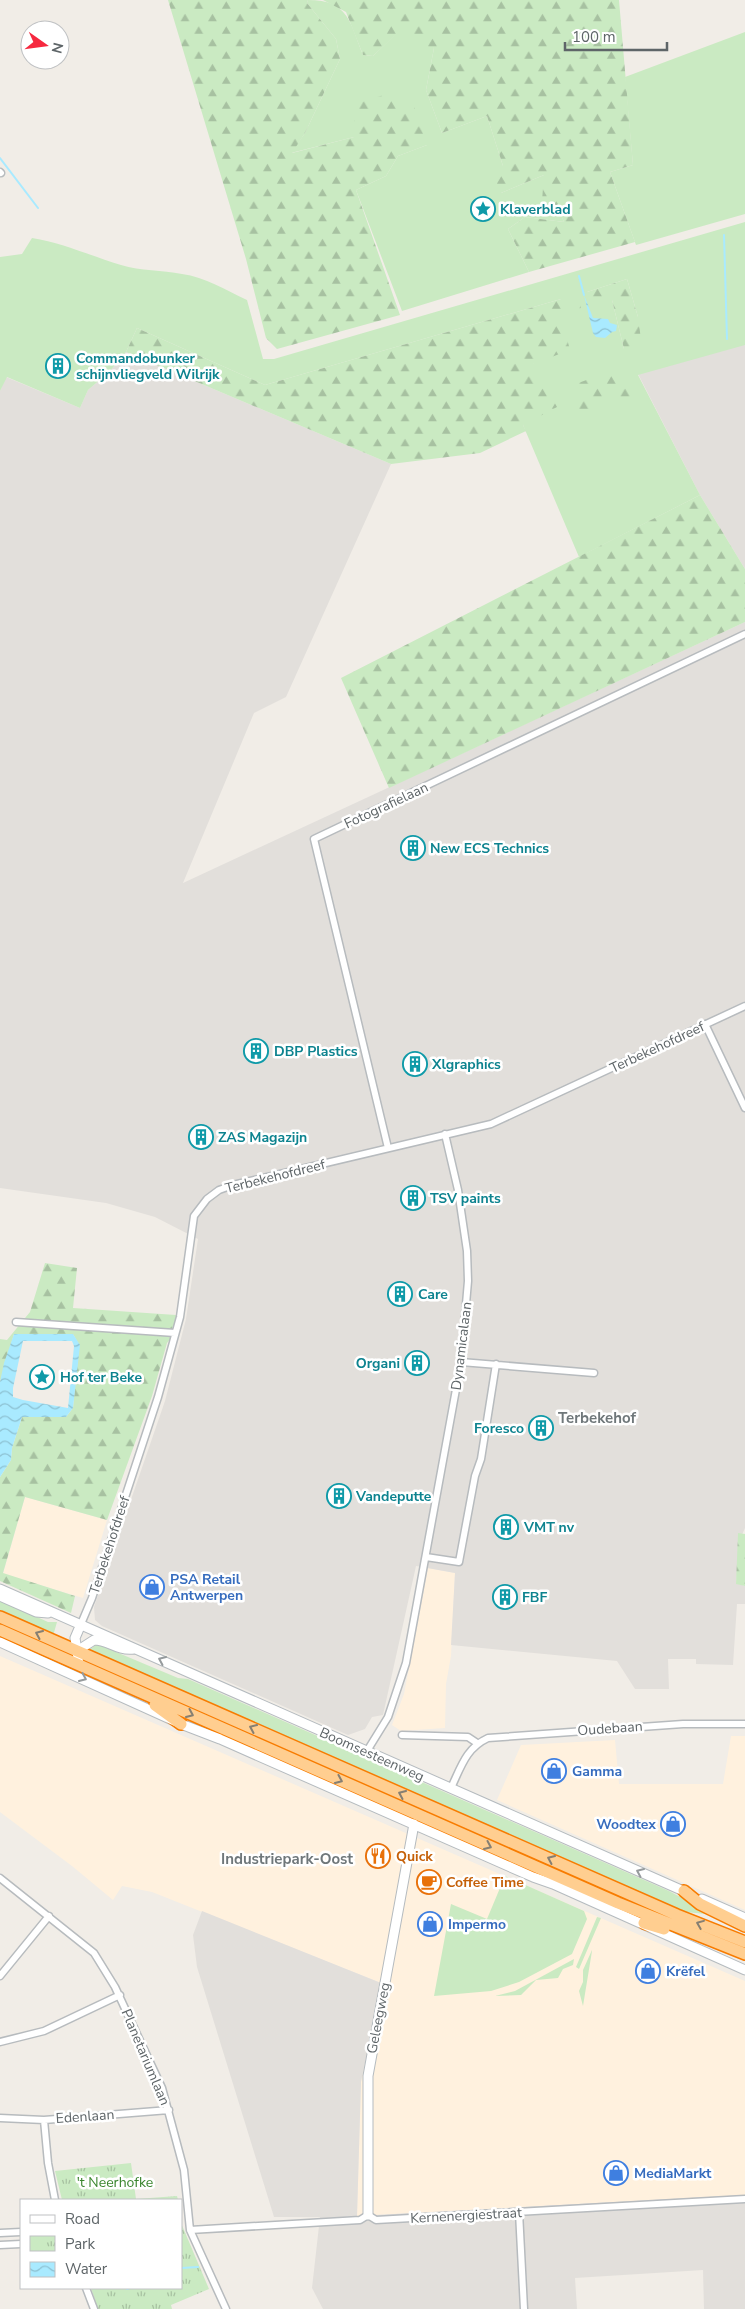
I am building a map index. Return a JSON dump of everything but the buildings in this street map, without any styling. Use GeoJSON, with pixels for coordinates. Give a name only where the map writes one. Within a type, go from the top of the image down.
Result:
{"type":"FeatureCollection","features":[{"type":"Feature","properties":{"kind":"highway"},"geometry":{"type":"LineString","coordinates":[[0,1617],[677,1915],[745,1942]]}},
{"type":"Feature","properties":{"kind":"highway"},"geometry":{"type":"LineString","coordinates":[[0,1630],[610,1900],[745,1954]]}},
{"type":"Feature","properties":{"kind":"highway"},"geometry":{"type":"LineString","coordinates":[[146,1694],[154,1705],[181,1724]]}},
{"type":"Feature","properties":{"kind":"highway"},"geometry":{"type":"LineString","coordinates":[[684,1891],[700,1904],[745,1926]]}},
{"type":"Feature","properties":{"kind":"highway"},"geometry":{"type":"LineString","coordinates":[[644,1923],[745,1961]]}},
{"type":"Feature","properties":{"kind":"main road","name":"Boomsesteenweg"},"geometry":{"type":"LineString","coordinates":[[0,1588],[745,1918]]}},
{"type":"Feature","properties":{"kind":"main road"},"geometry":{"type":"LineString","coordinates":[[0,1596],[36,1612],[58,1614]]}},
{"type":"Feature","properties":{"kind":"main road","name":"Terbekehofdreef"},"geometry":{"type":"LineString","coordinates":[[79,1665],[75,1638],[80,1624]]}},
{"type":"Feature","properties":{"kind":"main road"},"geometry":{"type":"LineString","coordinates":[[77,1651],[94,1640],[103,1641],[122,1650],[136,1649]]}},
{"type":"Feature","properties":{"kind":"main road"},"geometry":{"type":"LineString","coordinates":[[0,1642],[181,1724],[220,1739],[533,1877],[644,1923],[745,1970]]}},
{"type":"Feature","properties":{"kind":"main road","name":"Geleegweg"},"geometry":{"type":"LineString","coordinates":[[368,2215],[368,2076],[414,1824]]}},
{"type":"Feature","properties":{"kind":"main road"},"geometry":{"type":"LineString","coordinates":[[533,1877],[590,1906],[691,1949],[718,1958]]}},
{"type":"Feature","properties":{"kind":"street","name":"Fotografielaan"},"geometry":{"type":"LineString","coordinates":[[388,1148],[314,839],[745,634]]}},
{"type":"Feature","properties":{"kind":"street","name":"Terbekehofdreef"},"geometry":{"type":"LineString","coordinates":[[80,1624],[104,1564],[158,1397],[180,1317],[194,1216],[207,1199],[219,1190],[233,1185],[491,1124],[745,1006]]}},
{"type":"Feature","properties":{"kind":"street"},"geometry":{"type":"LineString","coordinates":[[705,1024],[745,1108]]}},
{"type":"Feature","properties":{"kind":"street","name":"Dynamicalaan"},"geometry":{"type":"LineString","coordinates":[[367,1751],[383,1728],[398,1693],[410,1646],[462,1362],[468,1281],[467,1251],[458,1190],[445,1134]]}},
{"type":"Feature","properties":{"kind":"street"},"geometry":{"type":"LineString","coordinates":[[16,1322],[176,1333]]}},
{"type":"Feature","properties":{"kind":"street"},"geometry":{"type":"LineString","coordinates":[[462,1362],[594,1373]]}},
{"type":"Feature","properties":{"kind":"street"},"geometry":{"type":"LineString","coordinates":[[426,1557],[459,1562],[475,1476],[481,1459],[496,1364]]}},
{"type":"Feature","properties":{"kind":"street","name":"Oudebaan"},"geometry":{"type":"LineString","coordinates":[[477,1743],[488,1738],[512,1735],[683,1724],[745,1724]]}},
{"type":"Feature","properties":{"kind":"street"},"geometry":{"type":"LineString","coordinates":[[402,1735],[468,1737],[477,1743],[467,1753],[451,1788]]}},
{"type":"Feature","properties":{"kind":"street","name":"Planetariumlaan"},"geometry":{"type":"LineString","coordinates":[[0,1878],[94,1953],[120,1995],[162,2088],[184,2170],[190,2230],[226,2309]]}},
{"type":"Feature","properties":{"kind":"street"},"geometry":{"type":"LineString","coordinates":[[0,1976],[49,1916]]}},
{"type":"Feature","properties":{"kind":"street"},"geometry":{"type":"LineString","coordinates":[[0,2042],[44,2031],[120,1995]]}},
{"type":"Feature","properties":{"kind":"street","name":"Edenlaan"},"geometry":{"type":"LineString","coordinates":[[0,2118],[44,2120],[169,2110]]}},
{"type":"Feature","properties":{"kind":"street"},"geometry":{"type":"LineString","coordinates":[[44,2120],[55,2199]]}},
{"type":"Feature","properties":{"kind":"street","name":"Kernenergiestraat"},"geometry":{"type":"LineString","coordinates":[[190,2230],[360,2220],[368,2215],[376,2220],[745,2199]]}},
{"type":"Feature","properties":{"kind":"street"},"geometry":{"type":"LineString","coordinates":[[519,2212],[524,2309]]}},
{"type":"Feature","properties":{"kind":"street"},"geometry":{"type":"LineString","coordinates":[[0,2233],[20,2232]]}},
{"type":"Feature","properties":{"kind":"street"},"geometry":{"type":"LineString","coordinates":[[0,2245],[20,2244]]}},
{"type":"Feature","properties":{"kind":"street"},"geometry":{"type":"LineString","coordinates":[[86,2289],[94,2309]]}},
{"type":"Feature","properties":{"kind":"shaded area"},"geometry":{"type":"Polygon","coordinates":[[[745,343],[745,569],[700,495],[638,374],[745,343]]]}},
{"type":"Feature","properties":{"kind":"shaded area","name":"Terbekehof"},"geometry":{"type":"Polygon","coordinates":[[[126,352],[391,464],[286,697],[254,713],[183,883],[745,622],[745,1528],[741,1537],[736,1583],[745,1586],[745,1604],[737,1604],[733,1665],[696,1664],[696,1659],[668,1659],[669,1689],[635,1689],[617,1661],[451,1645],[455,1573],[416,1566],[383,1715],[372,1717],[365,1729],[348,1735],[102,1626],[95,1620],[94,1607],[165,1401],[186,1319],[198,1239],[155,1217],[106,1203],[0,1188],[0,391],[6,377],[80,408],[88,390],[109,372],[126,352]]]}},
{"type":"Feature","properties":{"kind":"shaded area"},"geometry":{"type":"Polygon","coordinates":[[[25,1497],[107,1520],[83,1598],[3,1574],[25,1497]]]}},
{"type":"Feature","properties":{"kind":"shaded area"},"geometry":{"type":"Polygon","coordinates":[[[428,1568],[455,1573],[451,1656],[446,1684],[445,1728],[401,1731],[392,1725],[404,1694],[428,1568]]]}},
{"type":"Feature","properties":{"kind":"shaded area"},"geometry":{"type":"Polygon","coordinates":[[[0,1656],[745,1981],[745,2195],[357,2216],[361,2082],[381,1983],[152,1892],[122,1886],[113,1900],[72,1866],[0,1812],[0,1656]]]}},
{"type":"Feature","properties":{"kind":"shaded area"},"geometry":{"type":"Polygon","coordinates":[[[731,1736],[745,1736],[745,1910],[497,1800],[521,1745],[615,1740],[619,1784],[723,1784],[731,1736]]]}},
{"type":"Feature","properties":{"kind":"shaded area"},"geometry":{"type":"Polygon","coordinates":[[[202,1911],[381,1983],[361,2082],[357,2216],[745,2195],[745,2309],[704,2309],[703,2270],[575,2278],[577,2309],[323,2309],[312,2288],[320,2217],[274,2217],[197,1967],[193,1935],[202,1911]]]}},
{"type":"Feature","properties":{"kind":"green space"},"geometry":{"type":"Polygon","coordinates":[[[168,0],[308,0],[307,3],[336,39],[340,59],[305,133],[292,153],[354,137],[355,104],[390,93],[414,106],[427,145],[398,156],[386,176],[356,190],[400,315],[277,349],[266,338],[246,259],[168,0]]]}},
{"type":"Feature","properties":{"kind":"green space"},"geometry":{"type":"Polygon","coordinates":[[[308,0],[332,4],[346,15],[363,55],[373,56],[405,25],[434,48],[426,90],[442,133],[487,116],[503,166],[501,193],[544,175],[564,222],[525,217],[508,229],[529,272],[402,311],[356,190],[386,176],[398,156],[427,145],[354,137],[291,153],[305,133],[340,59],[336,39],[307,3],[308,0]]]}},
{"type":"Feature","properties":{"kind":"green space"},"geometry":{"type":"Polygon","coordinates":[[[323,0],[619,0],[633,165],[610,172],[635,242],[529,272],[508,229],[525,217],[564,222],[558,209],[542,201],[544,175],[501,193],[492,172],[503,166],[487,116],[442,133],[426,90],[434,48],[410,43],[405,26],[373,56],[363,55],[346,12],[323,0]]]}},
{"type":"Feature","properties":{"kind":"green space"},"geometry":{"type":"Polygon","coordinates":[[[745,32],[745,214],[636,245],[610,172],[633,165],[625,77],[745,32]]]}},
{"type":"Feature","properties":{"kind":"green space"},"geometry":{"type":"Polygon","coordinates":[[[745,222],[745,345],[638,375],[700,495],[579,557],[523,425],[533,364],[560,313],[561,299],[265,385],[137,328],[126,352],[109,372],[88,390],[80,408],[7,377],[0,391],[0,257],[22,254],[32,238],[66,246],[129,267],[182,274],[207,281],[247,300],[263,359],[274,359],[745,222]],[[627,279],[587,292],[612,300],[624,349],[638,317],[627,279]]]}},
{"type":"Feature","properties":{"kind":"green space"},"geometry":{"type":"Polygon","coordinates":[[[627,279],[638,317],[642,347],[631,354],[624,349],[612,300],[591,305],[587,292],[627,279]]]}},
{"type":"Feature","properties":{"kind":"green space"},"geometry":{"type":"Polygon","coordinates":[[[561,299],[579,299],[581,308],[560,313],[570,350],[533,364],[557,407],[523,425],[526,431],[480,453],[391,464],[126,352],[137,328],[265,385],[561,299]]]}},
{"type":"Feature","properties":{"kind":"green space"},"geometry":{"type":"Polygon","coordinates":[[[616,369],[631,391],[630,402],[604,398],[601,405],[577,420],[569,402],[577,395],[573,385],[616,369]]]}},
{"type":"Feature","properties":{"kind":"green space"},"geometry":{"type":"Polygon","coordinates":[[[700,495],[745,569],[745,622],[389,788],[341,678],[700,495]]]}},
{"type":"Feature","properties":{"kind":"green space"},"geometry":{"type":"Polygon","coordinates":[[[45,1263],[77,1268],[73,1308],[176,1315],[175,1333],[167,1343],[152,1396],[107,1520],[25,1497],[3,1573],[75,1596],[71,1613],[0,1581],[0,1477],[11,1460],[12,1448],[22,1417],[66,1417],[73,1408],[79,1345],[73,1334],[14,1334],[0,1382],[0,1339],[7,1340],[30,1312],[45,1263]]]}},
{"type":"Feature","properties":{"kind":"green space"},"geometry":{"type":"Polygon","coordinates":[[[738,1533],[745,1534],[745,1586],[736,1584],[738,1533]]]}},
{"type":"Feature","properties":{"kind":"green space"},"geometry":{"type":"Polygon","coordinates":[[[0,1600],[48,1622],[57,1622],[53,1636],[0,1612],[0,1600]]]}},
{"type":"Feature","properties":{"kind":"green space"},"geometry":{"type":"Polygon","coordinates":[[[97,1644],[178,1678],[188,1679],[669,1891],[714,1915],[677,1911],[88,1651],[97,1644]]]}},
{"type":"Feature","properties":{"kind":"green space"},"geometry":{"type":"Polygon","coordinates":[[[96,1665],[745,1947],[745,1950],[623,1902],[95,1667],[96,1665]]]}},
{"type":"Feature","properties":{"kind":"green space"},"geometry":{"type":"Polygon","coordinates":[[[189,1717],[584,1893],[580,1893],[188,1721],[189,1717]]]}},
{"type":"Feature","properties":{"kind":"green space"},"geometry":{"type":"Polygon","coordinates":[[[505,1876],[584,1911],[587,1919],[572,1954],[519,1982],[491,1991],[434,1996],[451,1904],[487,1919],[505,1876]]]}},
{"type":"Feature","properties":{"kind":"green space"},"geometry":{"type":"Polygon","coordinates":[[[597,1917],[601,1918],[579,1969],[576,1967],[597,1917]]]}},
{"type":"Feature","properties":{"kind":"green space"},"geometry":{"type":"Polygon","coordinates":[[[592,1950],[583,2006],[579,1991],[583,1982],[583,1970],[592,1950]]]}},
{"type":"Feature","properties":{"kind":"green space"},"geometry":{"type":"Polygon","coordinates":[[[574,1959],[573,1965],[563,1969],[558,1978],[536,1980],[521,1995],[495,1996],[515,1991],[574,1959]]]}},
{"type":"Feature","properties":{"kind":"green space","name":"'t Neerhofke"},"geometry":{"type":"Polygon","coordinates":[[[131,2163],[136,2199],[62,2199],[55,2171],[131,2163]]]}},
{"type":"Feature","properties":{"kind":"green space","name":"'t Neerhofke"},"geometry":{"type":"Polygon","coordinates":[[[177,2196],[178,2199],[136,2199],[177,2196]]]}},
{"type":"Feature","properties":{"kind":"green space"},"geometry":{"type":"Polygon","coordinates":[[[182,2225],[209,2289],[171,2305],[172,2309],[98,2309],[91,2289],[182,2289],[182,2225]]]}},
{"type":"Feature","properties":{"kind":"water"},"geometry":{"type":"Polygon","coordinates":[[[584,295],[593,318],[608,319],[610,323],[617,325],[616,331],[605,338],[596,337],[593,333],[584,295]]]}},
{"type":"Feature","properties":{"kind":"water"},"geometry":{"type":"Polygon","coordinates":[[[14,1334],[73,1334],[80,1345],[73,1408],[66,1417],[22,1417],[12,1448],[11,1460],[0,1477],[0,1382],[14,1334]],[[23,1341],[13,1388],[13,1397],[68,1408],[74,1346],[72,1341],[23,1341]]]}},
{"type":"Feature","properties":{"kind":"waterway"},"geometry":{"type":"LineString","coordinates":[[0,158],[38,208]]}},
{"type":"Feature","properties":{"kind":"waterway"},"geometry":{"type":"LineString","coordinates":[[724,235],[727,339]]}},
{"type":"Feature","properties":{"kind":"waterway"},"geometry":{"type":"LineString","coordinates":[[579,276],[584,295]]}},
{"type":"Feature","properties":{"kind":"waterway"},"geometry":{"type":"LineString","coordinates":[[182,2268],[198,2267]]}},
{"type":"Feature","properties":{"kind":"place","name":"Klaverblad"},"geometry":{"type":"Point","coordinates":[483,209]}},
{"type":"Feature","properties":{"kind":"place","name":"Commandobunker schijnvliegveld Wilrijk"},"geometry":{"type":"Point","coordinates":[58,366]}},
{"type":"Feature","properties":{"kind":"place","name":"New ECS Technics"},"geometry":{"type":"Point","coordinates":[413,848]}},
{"type":"Feature","properties":{"kind":"place","name":"DBP Plastics"},"geometry":{"type":"Point","coordinates":[256,1051]}},
{"type":"Feature","properties":{"kind":"place","name":"Xlgraphics"},"geometry":{"type":"Point","coordinates":[415,1064]}},
{"type":"Feature","properties":{"kind":"place","name":"ZAS Magazijn"},"geometry":{"type":"Point","coordinates":[201,1137]}},
{"type":"Feature","properties":{"kind":"place","name":"TSV paints"},"geometry":{"type":"Point","coordinates":[413,1198]}},
{"type":"Feature","properties":{"kind":"place","name":"Care"},"geometry":{"type":"Point","coordinates":[400,1294]}},
{"type":"Feature","properties":{"kind":"place","name":"Organi"},"geometry":{"type":"Point","coordinates":[417,1363]}},
{"type":"Feature","properties":{"kind":"place","name":"Hof ter Beke"},"geometry":{"type":"Point","coordinates":[42,1377]}},
{"type":"Feature","properties":{"kind":"place","name":"Foresco"},"geometry":{"type":"Point","coordinates":[541,1428]}},
{"type":"Feature","properties":{"kind":"place","name":"Vandeputte"},"geometry":{"type":"Point","coordinates":[339,1496]}},
{"type":"Feature","properties":{"kind":"place","name":"VMT nv"},"geometry":{"type":"Point","coordinates":[506,1527]}},
{"type":"Feature","properties":{"kind":"place","name":"PSA Retail Antwerpen"},"geometry":{"type":"Point","coordinates":[152,1587]}},
{"type":"Feature","properties":{"kind":"place","name":"FBF"},"geometry":{"type":"Point","coordinates":[505,1597]}},
{"type":"Feature","properties":{"kind":"place","name":"Gamma"},"geometry":{"type":"Point","coordinates":[554,1771]}},
{"type":"Feature","properties":{"kind":"place","name":"Woodtex"},"geometry":{"type":"Point","coordinates":[673,1824]}},
{"type":"Feature","properties":{"kind":"place","name":"Quick"},"geometry":{"type":"Point","coordinates":[378,1856]}},
{"type":"Feature","properties":{"kind":"place","name":"Coffee Time"},"geometry":{"type":"Point","coordinates":[429,1882]}},
{"type":"Feature","properties":{"kind":"place","name":"Impermo"},"geometry":{"type":"Point","coordinates":[430,1924]}},
{"type":"Feature","properties":{"kind":"place","name":"Krëfel"},"geometry":{"type":"Point","coordinates":[648,1971]}},
{"type":"Feature","properties":{"kind":"place","name":"MediaMarkt"},"geometry":{"type":"Point","coordinates":[616,2173]}},
{"type":"Feature","properties":{"kind":"district","name":"Terbekehof"},"geometry":{"type":"Point","coordinates":[597,1418]}},
{"type":"Feature","properties":{"kind":"district","name":"Industriepark-Oost"},"geometry":{"type":"Point","coordinates":[287,1859]}}]}
